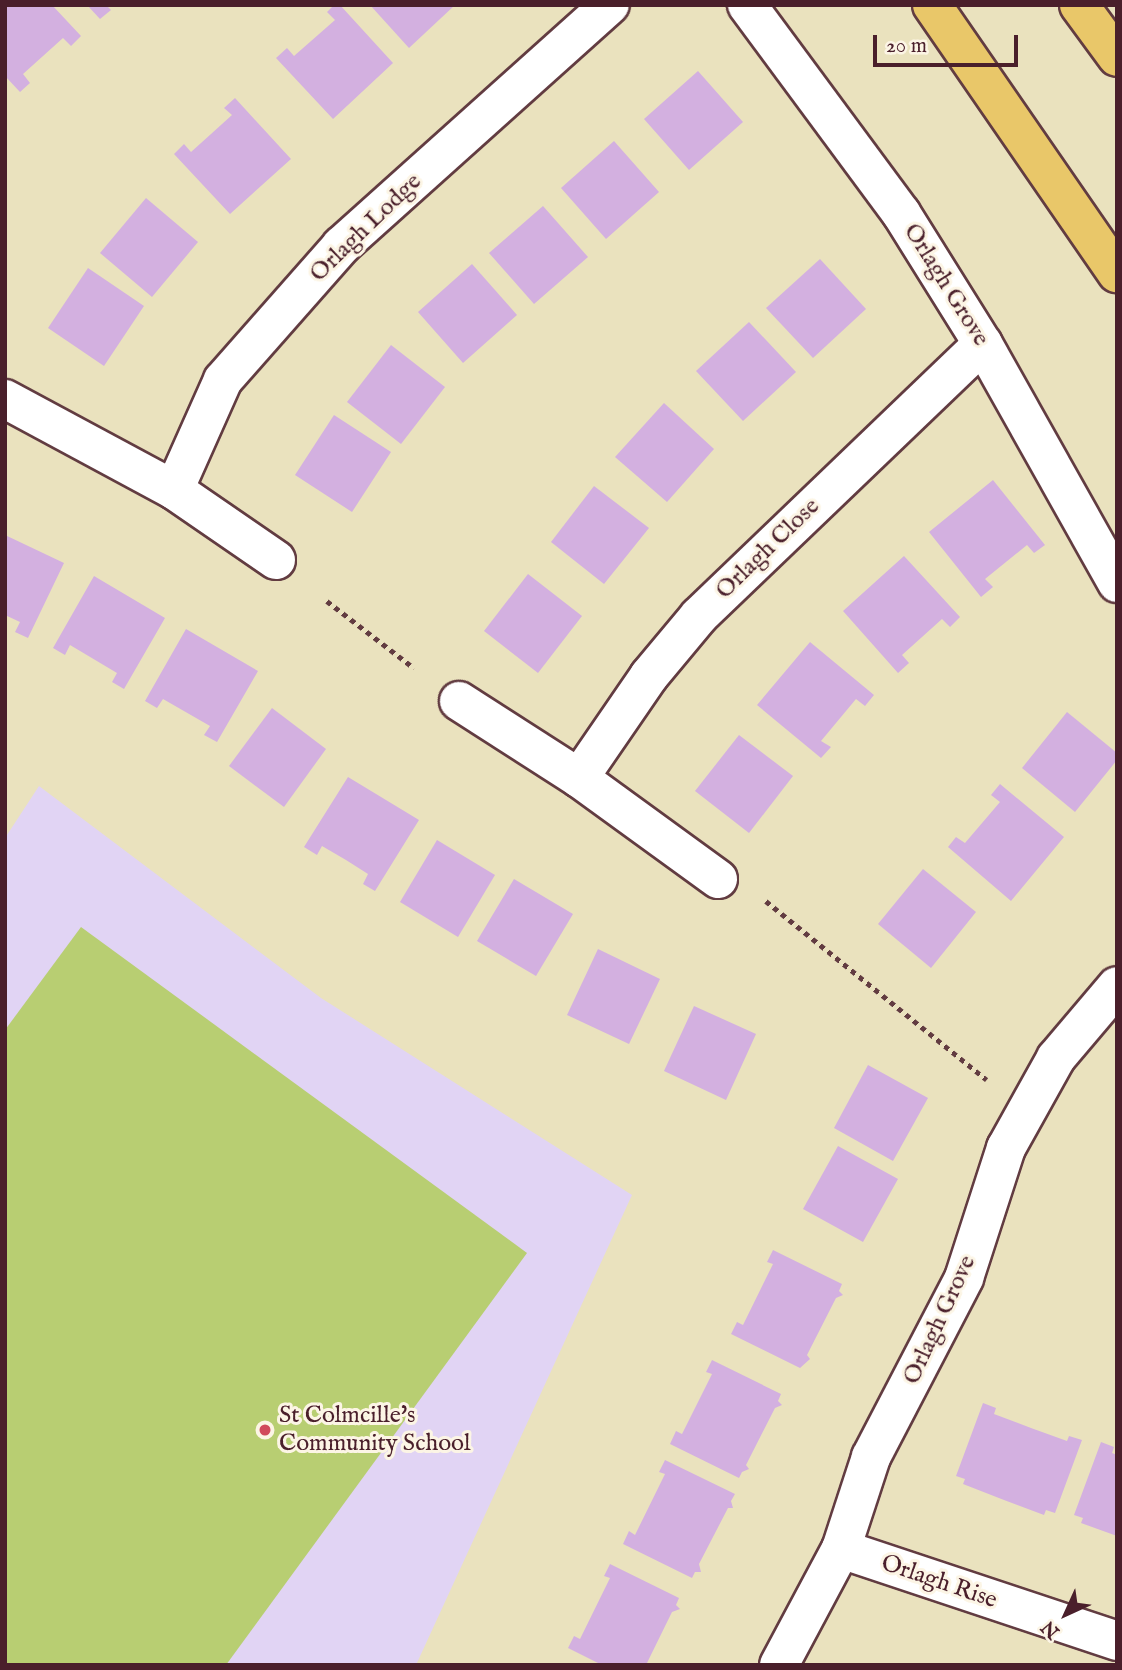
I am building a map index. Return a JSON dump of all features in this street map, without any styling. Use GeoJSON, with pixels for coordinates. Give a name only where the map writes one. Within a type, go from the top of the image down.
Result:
{"type":"FeatureCollection","features":[{"type":"Feature","properties":{"kind":"highway"},"geometry":{"type":"LineString","coordinates":[[932,5],[1117,273]]}},
{"type":"Feature","properties":{"kind":"highway"},"geometry":{"type":"LineString","coordinates":[[1079,5],[1117,57]]}},
{"type":"Feature","properties":{"kind":"street","name":"Orlagh Lodge"},"geometry":{"type":"LineString","coordinates":[[174,490],[223,380],[341,246],[610,5]]}},
{"type":"Feature","properties":{"kind":"street","name":"Orlagh Grove"},"geometry":{"type":"LineString","coordinates":[[747,5],[901,214],[983,344],[1117,583]]}},
{"type":"Feature","properties":{"kind":"street","name":"Orlagh Close"},"geometry":{"type":"LineString","coordinates":[[579,778],[649,676],[699,616],[983,344]]}},
{"type":"Feature","properties":{"kind":"street"},"geometry":{"type":"LineString","coordinates":[[5,399],[174,490],[276,560]]}},
{"type":"Feature","properties":{"kind":"street"},"geometry":{"type":"LineString","coordinates":[[459,701],[579,778],[718,879]]}},
{"type":"Feature","properties":{"kind":"street","name":"Orlagh Grove"},"geometry":{"type":"LineString","coordinates":[[779,1665],[841,1549],[871,1457],[945,1321],[964,1278],[1006,1148],[1056,1058],[1117,986]]}},
{"type":"Feature","properties":{"kind":"street","name":"Orlagh Rise"},"geometry":{"type":"LineString","coordinates":[[841,1549],[1117,1641]]}},
{"type":"Feature","properties":{"kind":"path"},"geometry":{"type":"LineString","coordinates":[[327,601],[415,668]]}},
{"type":"Feature","properties":{"kind":"path"},"geometry":{"type":"LineString","coordinates":[[766,901],[987,1080]]}},
{"type":"Feature","properties":{"kind":"shaded area","name":"St Colmcille's Community School"},"geometry":{"type":"Polygon","coordinates":[[[39,786],[321,998],[632,1195],[416,1665],[5,1665],[5,838],[39,786]]]}},
{"type":"Feature","properties":{"kind":"green space","name":"St Colmcille's Community School"},"geometry":{"type":"Polygon","coordinates":[[[81,927],[527,1253],[226,1665],[5,1665],[5,1030],[81,927]]]}},
{"type":"Feature","properties":{"kind":"building"},"geometry":{"type":"Polygon","coordinates":[[[5,5],[52,5],[81,36],[71,46],[63,38],[23,74],[30,83],[20,92],[5,76],[5,5]]]}},
{"type":"Feature","properties":{"kind":"building"},"geometry":{"type":"Polygon","coordinates":[[[87,5],[106,5],[111,10],[100,19],[87,5]]]}},
{"type":"Feature","properties":{"kind":"building"},"geometry":{"type":"Polygon","coordinates":[[[334,5],[340,5],[393,63],[333,119],[276,58],[287,48],[294,56],[335,20],[327,12],[334,5]]]}},
{"type":"Feature","properties":{"kind":"building"},"geometry":{"type":"Polygon","coordinates":[[[370,5],[455,5],[409,48],[370,5]]]}},
{"type":"Feature","properties":{"kind":"building"},"geometry":{"type":"Polygon","coordinates":[[[698,71],[743,122],[689,170],[644,119],[698,71]]]}},
{"type":"Feature","properties":{"kind":"building"},"geometry":{"type":"Polygon","coordinates":[[[235,98],[291,159],[230,214],[174,154],[184,144],[191,152],[232,115],[224,108],[235,98]]]}},
{"type":"Feature","properties":{"kind":"building"},"geometry":{"type":"Polygon","coordinates":[[[614,141],[659,192],[606,239],[561,188],[614,141]]]}},
{"type":"Feature","properties":{"kind":"building"},"geometry":{"type":"Polygon","coordinates":[[[146,198],[198,242],[152,297],[100,253],[146,198]]]}},
{"type":"Feature","properties":{"kind":"building"},"geometry":{"type":"Polygon","coordinates":[[[543,206],[588,257],[534,304],[489,253],[543,206]]]}},
{"type":"Feature","properties":{"kind":"building"},"geometry":{"type":"Polygon","coordinates":[[[820,259],[866,309],[813,358],[766,308],[820,259]]]}},
{"type":"Feature","properties":{"kind":"building"},"geometry":{"type":"Polygon","coordinates":[[[472,264],[517,315],[463,363],[418,312],[472,264]]]}},
{"type":"Feature","properties":{"kind":"building"},"geometry":{"type":"Polygon","coordinates":[[[88,268],[144,306],[104,366],[48,328],[88,268]]]}},
{"type":"Feature","properties":{"kind":"building"},"geometry":{"type":"Polygon","coordinates":[[[749,322],[796,372],[743,421],[696,371],[749,322]]]}},
{"type":"Feature","properties":{"kind":"building"},"geometry":{"type":"Polygon","coordinates":[[[391,345],[445,387],[401,444],[347,402],[391,345]]]}},
{"type":"Feature","properties":{"kind":"building"},"geometry":{"type":"Polygon","coordinates":[[[664,403],[714,449],[667,502],[615,457],[664,403]]]}},
{"type":"Feature","properties":{"kind":"building"},"geometry":{"type":"Polygon","coordinates":[[[334,415],[391,452],[352,512],[295,475],[334,415]]]}},
{"type":"Feature","properties":{"kind":"building"},"geometry":{"type":"Polygon","coordinates":[[[993,480],[1045,545],[1034,553],[1027,545],[985,579],[993,587],[981,597],[929,532],[993,480]]]}},
{"type":"Feature","properties":{"kind":"building"},"geometry":{"type":"Polygon","coordinates":[[[594,486],[649,528],[604,584],[551,542],[594,486]]]}},
{"type":"Feature","properties":{"kind":"building"},"geometry":{"type":"Polygon","coordinates":[[[5,535],[64,563],[28,638],[15,632],[20,622],[5,615],[5,535]]]}},
{"type":"Feature","properties":{"kind":"building"},"geometry":{"type":"Polygon","coordinates":[[[904,556],[960,617],[950,627],[942,619],[902,655],[909,663],[898,673],[843,611],[904,556]]]}},
{"type":"Feature","properties":{"kind":"building"},"geometry":{"type":"Polygon","coordinates":[[[528,574],[582,616],[538,673],[484,631],[528,574]]]}},
{"type":"Feature","properties":{"kind":"building"},"geometry":{"type":"Polygon","coordinates":[[[94,576],[165,618],[124,689],[112,682],[117,673],[70,645],[65,655],[53,648],[94,576]]]}},
{"type":"Feature","properties":{"kind":"building"},"geometry":{"type":"Polygon","coordinates":[[[186,629],[258,671],[217,742],[204,735],[210,726],[163,699],[157,708],[145,701],[186,629]]]}},
{"type":"Feature","properties":{"kind":"building"},"geometry":{"type":"Polygon","coordinates":[[[810,642],[874,695],[865,706],[856,699],[821,741],[831,747],[821,758],[757,705],[810,642]]]}},
{"type":"Feature","properties":{"kind":"building"},"geometry":{"type":"Polygon","coordinates":[[[272,708],[326,749],[284,807],[229,766],[272,708]]]}},
{"type":"Feature","properties":{"kind":"building"},"geometry":{"type":"Polygon","coordinates":[[[1067,712],[1117,753],[1117,760],[1075,812],[1022,768],[1067,712]]]}},
{"type":"Feature","properties":{"kind":"building"},"geometry":{"type":"Polygon","coordinates":[[[739,735],[793,776],[749,833],[695,791],[739,735]]]}},
{"type":"Feature","properties":{"kind":"building"},"geometry":{"type":"Polygon","coordinates":[[[348,777],[419,820],[375,891],[363,884],[368,874],[346,860],[322,846],[317,855],[304,847],[348,777]]]}},
{"type":"Feature","properties":{"kind":"building"},"geometry":{"type":"Polygon","coordinates":[[[1000,784],[1064,837],[1011,901],[948,847],[956,837],[965,843],[1000,802],[991,795],[1000,784]]]}},
{"type":"Feature","properties":{"kind":"building"},"geometry":{"type":"Polygon","coordinates":[[[437,840],[495,875],[458,937],[400,902],[437,840]]]}},
{"type":"Feature","properties":{"kind":"building"},"geometry":{"type":"Polygon","coordinates":[[[923,869],[976,912],[931,968],[878,924],[923,869]]]}},
{"type":"Feature","properties":{"kind":"building"},"geometry":{"type":"Polygon","coordinates":[[[514,879],[573,914],[536,976],[477,941],[514,879]]]}},
{"type":"Feature","properties":{"kind":"building"},"geometry":{"type":"Polygon","coordinates":[[[598,949],[660,979],[629,1044],[567,1015],[598,949]]]}},
{"type":"Feature","properties":{"kind":"building"},"geometry":{"type":"Polygon","coordinates":[[[694,1006],[756,1034],[726,1100],[664,1071],[694,1006]]]}},
{"type":"Feature","properties":{"kind":"building"},"geometry":{"type":"Polygon","coordinates":[[[868,1065],[928,1098],[893,1161],[834,1128],[868,1065]]]}},
{"type":"Feature","properties":{"kind":"building"},"geometry":{"type":"Polygon","coordinates":[[[838,1146],[898,1179],[863,1242],[803,1209],[838,1146]]]}},
{"type":"Feature","properties":{"kind":"building"},"geometry":{"type":"Polygon","coordinates":[[[773,1250],[842,1284],[839,1291],[843,1295],[836,1298],[807,1355],[810,1359],[800,1368],[731,1334],[737,1322],[743,1325],[773,1264],[767,1262],[773,1250]]]}},
{"type":"Feature","properties":{"kind":"building"},"geometry":{"type":"Polygon","coordinates":[[[712,1360],[781,1394],[778,1401],[782,1405],[775,1408],[746,1465],[749,1469],[742,1472],[739,1478],[670,1444],[676,1431],[682,1434],[712,1374],[706,1372],[712,1360]]]}},
{"type":"Feature","properties":{"kind":"building"},"geometry":{"type":"Polygon","coordinates":[[[983,1403],[996,1408],[994,1414],[1031,1428],[1067,1441],[1069,1436],[1082,1440],[1055,1513],[1046,1510],[1044,1515],[963,1484],[965,1479],[956,1476],[983,1403]]]}},
{"type":"Feature","properties":{"kind":"building"},"geometry":{"type":"Polygon","coordinates":[[[1101,1442],[1114,1447],[1112,1453],[1117,1455],[1117,1536],[1081,1523],[1083,1518],[1074,1515],[1101,1442]]]}},
{"type":"Feature","properties":{"kind":"building"},"geometry":{"type":"Polygon","coordinates":[[[665,1460],[735,1494],[731,1501],[733,1508],[728,1508],[699,1564],[701,1572],[695,1572],[692,1578],[623,1544],[629,1531],[635,1535],[665,1474],[659,1472],[665,1460]]]}},
{"type":"Feature","properties":{"kind":"building"},"geometry":{"type":"Polygon","coordinates":[[[610,1564],[679,1598],[676,1605],[680,1609],[672,1612],[646,1665],[602,1665],[568,1648],[574,1636],[580,1639],[610,1578],[604,1576],[610,1564]]]}},
{"type":"Feature","properties":{"kind":"place","name":"St Colmcille's Community School"},"geometry":{"type":"Point","coordinates":[265,1430]}}]}
